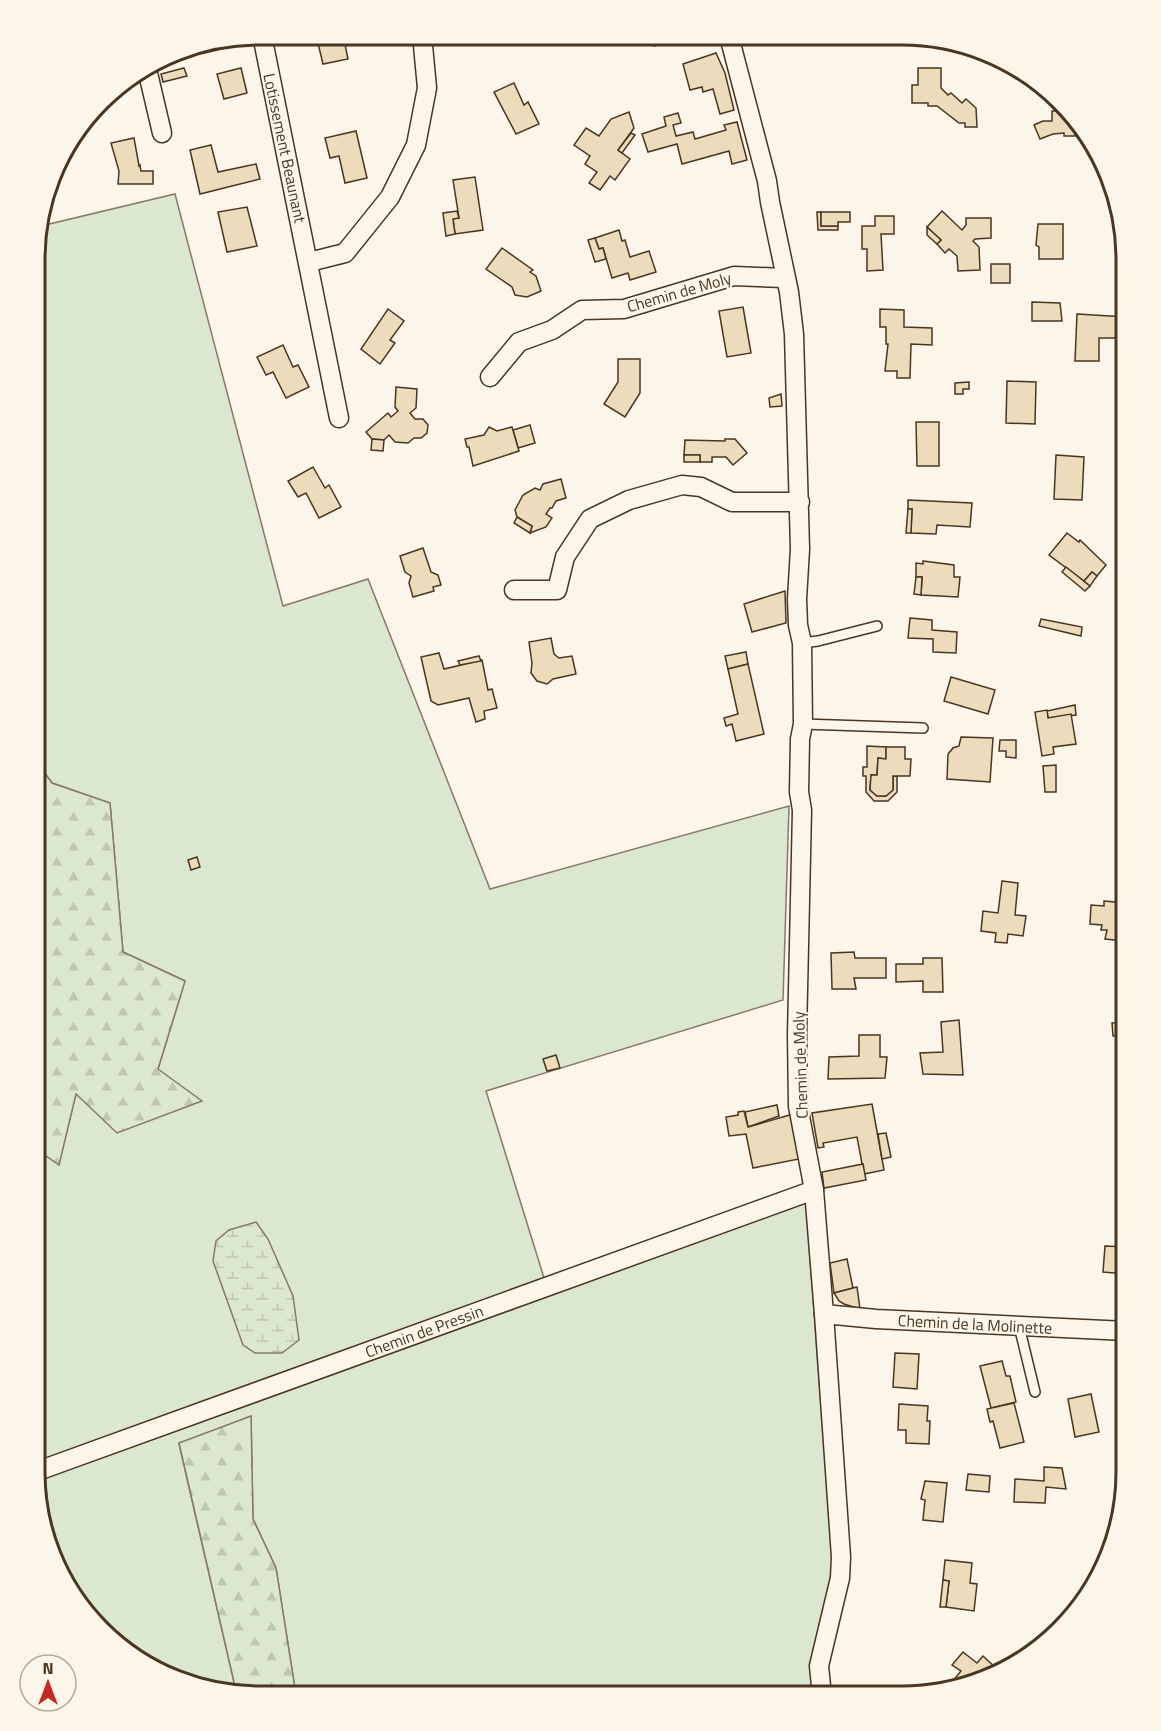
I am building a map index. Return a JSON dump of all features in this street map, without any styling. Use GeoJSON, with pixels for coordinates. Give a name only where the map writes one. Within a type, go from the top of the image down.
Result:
{"type":"FeatureCollection","features":[{"type":"Feature","properties":{"kind":"street","name":"Lotissement Beaunant"},"geometry":{"type":"LineString","coordinates":[[264,45],[339,418]]}},
{"type":"Feature","properties":{"kind":"street"},"geometry":{"type":"LineString","coordinates":[[309,262],[345,254],[390,197],[416,145],[427,88],[423,45]]}},
{"type":"Feature","properties":{"kind":"street","name":"Chemin de Moly"},"geometry":{"type":"LineString","coordinates":[[731,45],[767,181],[784,278],[789,292],[794,334],[800,502],[797,599],[798,625],[802,643],[803,724],[800,739],[802,810],[797,1023],[798,1106],[814,1190],[841,1557],[840,1578],[819,1666],[821,1686]]}},
{"type":"Feature","properties":{"kind":"street"},"geometry":{"type":"LineString","coordinates":[[149,76],[162,133]]}},
{"type":"Feature","properties":{"kind":"street","name":"Chemin de Moly"},"geometry":{"type":"LineString","coordinates":[[490,377],[519,342],[552,330],[582,310],[624,309],[734,276],[784,278]]}},
{"type":"Feature","properties":{"kind":"street"},"geometry":{"type":"LineString","coordinates":[[514,590],[557,590],[565,557],[590,519],[629,500],[682,485],[701,487],[732,502],[800,502]]}},
{"type":"Feature","properties":{"kind":"street","name":"Chemin de Pressin"},"geometry":{"type":"LineString","coordinates":[[45,1468],[814,1190]]}},
{"type":"Feature","properties":{"kind":"street","name":"Chemin de la Molinette"},"geometry":{"type":"LineString","coordinates":[[824,1314],[876,1319],[1116,1331]]}},
{"type":"Feature","properties":{"kind":"lane"},"geometry":{"type":"LineString","coordinates":[[802,643],[877,626]]}},
{"type":"Feature","properties":{"kind":"lane"},"geometry":{"type":"LineString","coordinates":[[803,724],[923,729]]}},
{"type":"Feature","properties":{"kind":"lane"},"geometry":{"type":"LineString","coordinates":[[1019,1326],[1035,1392]]}},
{"type":"Feature","properties":{"kind":"green space"},"geometry":{"type":"Polygon","coordinates":[[[175,194],[283,606],[368,579],[490,889],[789,806],[783,1000],[486,1091],[549,1294],[806,1203],[834,1581],[815,1686],[295,1686],[276,1568],[253,1519],[251,1416],[179,1444],[235,1685],[190,1675],[140,1650],[98,1613],[81,1591],[67,1567],[52,1527],[45,1486],[45,1155],[59,1164],[76,1093],[158,1069],[185,981],[123,952],[110,803],[52,783],[45,773],[45,245],[48,224],[175,194]]]}},
{"type":"Feature","properties":{"kind":"green space"},"geometry":{"type":"Polygon","coordinates":[[[45,773],[52,783],[110,803],[123,952],[185,981],[158,1069],[202,1101],[117,1133],[76,1094],[59,1165],[45,1155],[45,773]]]}},
{"type":"Feature","properties":{"kind":"green space"},"geometry":{"type":"Polygon","coordinates":[[[256,1222],[268,1239],[293,1296],[299,1340],[282,1353],[255,1353],[243,1345],[213,1261],[216,1241],[229,1230],[256,1222]]]}},
{"type":"Feature","properties":{"kind":"green space"},"geometry":{"type":"Polygon","coordinates":[[[251,1416],[253,1519],[276,1568],[295,1686],[235,1685],[179,1443],[251,1416]]]}},
{"type":"Feature","properties":{"kind":"building"},"geometry":{"type":"Polygon","coordinates":[[[318,45],[345,45],[348,59],[323,64],[318,45]]]}},
{"type":"Feature","properties":{"kind":"building"},"geometry":{"type":"Polygon","coordinates":[[[716,53],[725,73],[734,110],[720,114],[713,89],[703,92],[702,87],[690,90],[683,64],[716,53]]]}},
{"type":"Feature","properties":{"kind":"building"},"geometry":{"type":"Polygon","coordinates":[[[184,68],[187,76],[163,82],[161,74],[184,68]]]}},
{"type":"Feature","properties":{"kind":"building"},"geometry":{"type":"Polygon","coordinates":[[[241,68],[247,93],[224,99],[217,74],[241,68]]]}},
{"type":"Feature","properties":{"kind":"building"},"geometry":{"type":"Polygon","coordinates":[[[918,68],[941,68],[941,88],[962,103],[966,99],[976,108],[977,127],[965,127],[965,123],[959,123],[937,106],[928,106],[928,103],[912,103],[912,85],[918,85],[918,68]]]}},
{"type":"Feature","properties":{"kind":"building"},"geometry":{"type":"Polygon","coordinates":[[[514,83],[524,105],[528,102],[539,124],[516,134],[494,92],[514,83]]]}},
{"type":"Feature","properties":{"kind":"building"},"geometry":{"type":"Polygon","coordinates":[[[1052,111],[1056,111],[1063,118],[1075,136],[1064,136],[1064,133],[1040,139],[1034,125],[1043,121],[1052,121],[1052,111]]]}},
{"type":"Feature","properties":{"kind":"building"},"geometry":{"type":"Polygon","coordinates":[[[629,112],[634,128],[618,150],[630,159],[615,180],[610,176],[600,190],[589,183],[597,172],[585,164],[590,156],[574,145],[586,128],[599,136],[611,119],[629,112]]]}},
{"type":"Feature","properties":{"kind":"building"},"geometry":{"type":"Polygon","coordinates":[[[678,113],[681,123],[673,125],[676,136],[693,132],[695,139],[726,130],[724,125],[737,122],[747,160],[732,164],[729,151],[682,164],[677,144],[648,152],[642,134],[666,126],[664,117],[678,113]]]}},
{"type":"Feature","properties":{"kind":"building"},"geometry":{"type":"Polygon","coordinates":[[[356,131],[367,178],[345,183],[339,156],[330,158],[325,138],[356,131]]]}},
{"type":"Feature","properties":{"kind":"building"},"geometry":{"type":"Polygon","coordinates":[[[631,133],[635,135],[622,153],[618,150],[631,133]]]}},
{"type":"Feature","properties":{"kind":"building"},"geometry":{"type":"Polygon","coordinates":[[[134,138],[141,171],[153,171],[153,184],[118,184],[119,171],[111,143],[134,138]]]}},
{"type":"Feature","properties":{"kind":"building"},"geometry":{"type":"Polygon","coordinates":[[[211,145],[218,172],[256,164],[260,179],[200,194],[190,150],[211,145]]]}},
{"type":"Feature","properties":{"kind":"building"},"geometry":{"type":"Polygon","coordinates":[[[475,177],[483,230],[455,234],[453,219],[459,218],[453,180],[475,177]]]}},
{"type":"Feature","properties":{"kind":"building"},"geometry":{"type":"Polygon","coordinates":[[[247,207],[257,246],[227,252],[218,212],[247,207]]]}},
{"type":"Feature","properties":{"kind":"building"},"geometry":{"type":"Polygon","coordinates":[[[457,211],[459,218],[453,219],[455,234],[446,236],[443,213],[457,211]]]}},
{"type":"Feature","properties":{"kind":"building"},"geometry":{"type":"Polygon","coordinates":[[[942,211],[962,230],[966,225],[966,218],[991,218],[991,238],[973,241],[979,247],[980,270],[958,271],[957,256],[949,249],[945,253],[937,244],[941,240],[927,227],[942,211]]]}},
{"type":"Feature","properties":{"kind":"building"},"geometry":{"type":"Polygon","coordinates":[[[817,212],[821,212],[821,226],[838,226],[838,230],[818,230],[817,212]]]}},
{"type":"Feature","properties":{"kind":"building"},"geometry":{"type":"Polygon","coordinates":[[[821,212],[850,212],[850,222],[838,222],[838,226],[821,226],[821,212]]]}},
{"type":"Feature","properties":{"kind":"building"},"geometry":{"type":"Polygon","coordinates":[[[875,216],[894,216],[894,234],[881,234],[883,270],[867,271],[867,249],[862,249],[862,226],[875,226],[875,216]]]}},
{"type":"Feature","properties":{"kind":"building"},"geometry":{"type":"Polygon","coordinates":[[[1038,224],[1063,224],[1063,259],[1039,259],[1039,247],[1036,245],[1038,224]]]}},
{"type":"Feature","properties":{"kind":"building"},"geometry":{"type":"Polygon","coordinates":[[[927,227],[941,240],[937,244],[927,235],[927,227]]]}},
{"type":"Feature","properties":{"kind":"building"},"geometry":{"type":"Polygon","coordinates":[[[619,230],[630,257],[649,251],[656,272],[630,280],[628,273],[612,278],[603,248],[599,249],[595,238],[619,230]]]}},
{"type":"Feature","properties":{"kind":"building"},"geometry":{"type":"Polygon","coordinates":[[[595,238],[599,249],[603,248],[606,259],[595,262],[588,240],[595,238]]]}},
{"type":"Feature","properties":{"kind":"building"},"geometry":{"type":"Polygon","coordinates":[[[502,248],[533,270],[530,272],[536,276],[541,291],[527,297],[515,295],[512,287],[486,269],[502,248]]]}},
{"type":"Feature","properties":{"kind":"building"},"geometry":{"type":"Polygon","coordinates":[[[991,264],[1010,264],[1010,283],[991,283],[991,264]]]}},
{"type":"Feature","properties":{"kind":"building"},"geometry":{"type":"Polygon","coordinates":[[[1032,302],[1060,303],[1062,321],[1032,321],[1032,302]]]}},
{"type":"Feature","properties":{"kind":"building"},"geometry":{"type":"Polygon","coordinates":[[[743,307],[751,353],[727,357],[719,311],[743,307]]]}},
{"type":"Feature","properties":{"kind":"building"},"geometry":{"type":"Polygon","coordinates":[[[388,309],[404,321],[390,340],[395,343],[380,364],[361,349],[388,309]]]}},
{"type":"Feature","properties":{"kind":"building"},"geometry":{"type":"Polygon","coordinates":[[[880,309],[904,310],[904,327],[932,328],[932,345],[911,344],[910,378],[897,378],[897,371],[885,371],[888,344],[886,344],[886,327],[880,327],[880,309]]]}},
{"type":"Feature","properties":{"kind":"building"},"geometry":{"type":"Polygon","coordinates":[[[1077,314],[1116,316],[1116,338],[1099,338],[1099,361],[1075,361],[1077,314]]]}},
{"type":"Feature","properties":{"kind":"building"},"geometry":{"type":"Polygon","coordinates":[[[283,345],[293,367],[298,365],[309,387],[286,398],[273,372],[266,375],[257,357],[283,345]]]}},
{"type":"Feature","properties":{"kind":"building"},"geometry":{"type":"Polygon","coordinates":[[[618,359],[640,359],[640,393],[625,417],[604,404],[618,382],[618,359]]]}},
{"type":"Feature","properties":{"kind":"building"},"geometry":{"type":"Polygon","coordinates":[[[1007,381],[1036,382],[1035,424],[1006,423],[1007,381]]]}},
{"type":"Feature","properties":{"kind":"building"},"geometry":{"type":"Polygon","coordinates":[[[969,382],[969,389],[963,389],[963,394],[955,394],[955,383],[969,382]]]}},
{"type":"Feature","properties":{"kind":"building"},"geometry":{"type":"Polygon","coordinates":[[[396,387],[417,389],[416,408],[410,413],[415,419],[423,419],[428,425],[427,433],[408,443],[395,442],[389,435],[384,440],[372,439],[366,432],[388,413],[391,417],[398,411],[395,407],[396,387]]]}},
{"type":"Feature","properties":{"kind":"building"},"geometry":{"type":"Polygon","coordinates":[[[781,394],[782,406],[770,407],[769,398],[781,394]]]}},
{"type":"Feature","properties":{"kind":"building"},"geometry":{"type":"Polygon","coordinates":[[[916,422],[939,422],[939,466],[917,466],[916,422]]]}},
{"type":"Feature","properties":{"kind":"building"},"geometry":{"type":"Polygon","coordinates":[[[530,425],[535,443],[518,448],[513,430],[530,425]]]}},
{"type":"Feature","properties":{"kind":"building"},"geometry":{"type":"Polygon","coordinates":[[[489,427],[497,431],[512,427],[519,451],[473,466],[465,439],[484,435],[489,427]]]}},
{"type":"Feature","properties":{"kind":"building"},"geometry":{"type":"Polygon","coordinates":[[[372,439],[384,440],[383,451],[371,450],[372,439]]]}},
{"type":"Feature","properties":{"kind":"building"},"geometry":{"type":"Polygon","coordinates":[[[725,439],[735,439],[747,453],[733,465],[726,457],[712,457],[712,462],[700,462],[700,455],[684,455],[685,440],[725,441],[725,439]]]}},
{"type":"Feature","properties":{"kind":"building"},"geometry":{"type":"Polygon","coordinates":[[[684,455],[700,455],[700,462],[684,462],[684,455]]]}},
{"type":"Feature","properties":{"kind":"building"},"geometry":{"type":"Polygon","coordinates":[[[1056,455],[1084,457],[1082,500],[1054,499],[1056,455]]]}},
{"type":"Feature","properties":{"kind":"building"},"geometry":{"type":"Polygon","coordinates":[[[313,467],[325,488],[329,485],[341,507],[319,518],[306,493],[298,497],[288,481],[313,467]]]}},
{"type":"Feature","properties":{"kind":"building"},"geometry":{"type":"Polygon","coordinates":[[[561,479],[566,498],[556,501],[550,508],[546,514],[552,518],[546,527],[530,533],[532,526],[517,517],[515,510],[523,495],[535,488],[540,490],[543,484],[561,479]]]}},
{"type":"Feature","properties":{"kind":"building"},"geometry":{"type":"Polygon","coordinates":[[[908,500],[972,503],[970,527],[937,525],[936,534],[911,533],[912,509],[908,509],[908,500]]]}},
{"type":"Feature","properties":{"kind":"building"},"geometry":{"type":"Polygon","coordinates":[[[908,509],[912,509],[911,533],[906,533],[908,509]]]}},
{"type":"Feature","properties":{"kind":"building"},"geometry":{"type":"Polygon","coordinates":[[[517,517],[532,526],[530,533],[514,523],[517,517]]]}},
{"type":"Feature","properties":{"kind":"building"},"geometry":{"type":"Polygon","coordinates":[[[1067,533],[1079,542],[1080,540],[1106,565],[1097,576],[1092,572],[1084,581],[1049,555],[1067,533]]]}},
{"type":"Feature","properties":{"kind":"building"},"geometry":{"type":"Polygon","coordinates":[[[423,548],[431,572],[438,575],[441,585],[433,587],[434,591],[413,597],[409,583],[411,576],[405,572],[400,556],[423,548]]]}},
{"type":"Feature","properties":{"kind":"building"},"geometry":{"type":"Polygon","coordinates":[[[923,561],[954,565],[954,577],[960,577],[958,597],[921,595],[922,577],[916,577],[916,563],[923,564],[923,561]]]}},
{"type":"Feature","properties":{"kind":"building"},"geometry":{"type":"Polygon","coordinates":[[[1066,567],[1090,586],[1085,591],[1062,572],[1066,567]]]}},
{"type":"Feature","properties":{"kind":"building"},"geometry":{"type":"Polygon","coordinates":[[[1092,572],[1097,576],[1090,586],[1084,581],[1092,572]]]}},
{"type":"Feature","properties":{"kind":"building"},"geometry":{"type":"Polygon","coordinates":[[[916,577],[922,577],[921,595],[914,594],[916,577]]]}},
{"type":"Feature","properties":{"kind":"building"},"geometry":{"type":"Polygon","coordinates":[[[785,591],[786,623],[752,632],[744,604],[785,591]]]}},
{"type":"Feature","properties":{"kind":"building"},"geometry":{"type":"Polygon","coordinates":[[[910,618],[932,620],[932,630],[957,632],[956,653],[933,652],[933,639],[908,638],[910,618]]]}},
{"type":"Feature","properties":{"kind":"building"},"geometry":{"type":"Polygon","coordinates":[[[1041,619],[1082,627],[1081,636],[1039,626],[1041,619]]]}},
{"type":"Feature","properties":{"kind":"building"},"geometry":{"type":"Polygon","coordinates":[[[551,638],[554,654],[559,658],[572,656],[576,674],[553,679],[547,684],[537,681],[531,673],[529,642],[551,638]]]}},
{"type":"Feature","properties":{"kind":"building"},"geometry":{"type":"Polygon","coordinates":[[[746,652],[748,664],[728,669],[725,656],[746,652]]]}},
{"type":"Feature","properties":{"kind":"building"},"geometry":{"type":"Polygon","coordinates":[[[439,653],[444,669],[482,660],[488,690],[492,689],[497,708],[484,711],[485,719],[476,722],[469,698],[438,705],[431,701],[421,657],[439,653]]]}},
{"type":"Feature","properties":{"kind":"building"},"geometry":{"type":"Polygon","coordinates":[[[479,656],[481,661],[460,665],[458,661],[479,656]]]}},
{"type":"Feature","properties":{"kind":"building"},"geometry":{"type":"Polygon","coordinates":[[[748,664],[764,734],[736,741],[732,724],[726,726],[724,718],[738,714],[728,669],[748,664]]]}},
{"type":"Feature","properties":{"kind":"building"},"geometry":{"type":"Polygon","coordinates":[[[951,677],[995,690],[988,714],[944,701],[951,677]]]}},
{"type":"Feature","properties":{"kind":"building"},"geometry":{"type":"Polygon","coordinates":[[[1075,705],[1076,715],[1048,718],[1047,711],[1075,705]]]}},
{"type":"Feature","properties":{"kind":"building"},"geometry":{"type":"Polygon","coordinates":[[[1047,710],[1048,718],[1071,714],[1076,744],[1053,747],[1054,754],[1042,756],[1035,712],[1047,710]]]}},
{"type":"Feature","properties":{"kind":"building"},"geometry":{"type":"Polygon","coordinates":[[[961,737],[993,738],[990,782],[947,779],[948,754],[953,748],[959,746],[961,737]]]}},
{"type":"Feature","properties":{"kind":"building"},"geometry":{"type":"Polygon","coordinates":[[[1000,740],[1016,740],[1016,758],[1006,757],[1006,751],[999,751],[1000,740]]]}},
{"type":"Feature","properties":{"kind":"building"},"geometry":{"type":"Polygon","coordinates":[[[867,746],[886,747],[886,759],[878,758],[877,775],[871,775],[870,790],[877,796],[886,796],[893,790],[893,776],[897,776],[897,792],[888,801],[874,801],[866,792],[866,776],[863,776],[863,767],[867,767],[867,746]]]}},
{"type":"Feature","properties":{"kind":"building"},"geometry":{"type":"Polygon","coordinates":[[[886,747],[905,747],[905,759],[911,759],[910,776],[893,776],[893,790],[886,796],[877,796],[870,790],[871,775],[877,775],[878,758],[886,759],[886,747]]]}},
{"type":"Feature","properties":{"kind":"building"},"geometry":{"type":"Polygon","coordinates":[[[1056,765],[1056,792],[1045,792],[1043,766],[1056,765]]]}},
{"type":"Feature","properties":{"kind":"building"},"geometry":{"type":"Polygon","coordinates":[[[197,857],[200,867],[191,870],[188,860],[197,857]]]}},
{"type":"Feature","properties":{"kind":"building"},"geometry":{"type":"Polygon","coordinates":[[[1002,881],[1018,883],[1015,915],[1026,916],[1023,936],[1008,934],[1007,943],[995,942],[996,933],[981,931],[983,911],[998,913],[1002,881]]]}},
{"type":"Feature","properties":{"kind":"building"},"geometry":{"type":"Polygon","coordinates":[[[1104,901],[1116,902],[1116,940],[1105,939],[1107,930],[1101,930],[1102,925],[1090,924],[1091,905],[1104,906],[1104,901]]]}},
{"type":"Feature","properties":{"kind":"building"},"geometry":{"type":"Polygon","coordinates":[[[854,952],[855,958],[886,958],[886,978],[854,978],[856,989],[832,989],[831,953],[854,952]]]}},
{"type":"Feature","properties":{"kind":"building"},"geometry":{"type":"Polygon","coordinates":[[[923,958],[942,958],[943,992],[923,992],[923,981],[896,982],[896,964],[923,964],[923,958]]]}},
{"type":"Feature","properties":{"kind":"building"},"geometry":{"type":"Polygon","coordinates":[[[959,1020],[963,1075],[923,1074],[920,1053],[943,1052],[941,1022],[959,1020]]]}},
{"type":"Feature","properties":{"kind":"building"},"geometry":{"type":"Polygon","coordinates":[[[1112,1023],[1116,1023],[1116,1036],[1113,1036],[1112,1023]]]}},
{"type":"Feature","properties":{"kind":"building"},"geometry":{"type":"Polygon","coordinates":[[[859,1035],[880,1035],[880,1057],[887,1057],[885,1078],[828,1079],[829,1057],[859,1056],[859,1035]]]}},
{"type":"Feature","properties":{"kind":"building"},"geometry":{"type":"Polygon","coordinates":[[[556,1055],[560,1068],[547,1071],[543,1059],[556,1055]]]}},
{"type":"Feature","properties":{"kind":"building"},"geometry":{"type":"Polygon","coordinates":[[[872,1104],[884,1170],[864,1174],[857,1137],[823,1143],[824,1147],[818,1148],[812,1113],[872,1104]]]}},
{"type":"Feature","properties":{"kind":"building"},"geometry":{"type":"Polygon","coordinates":[[[777,1105],[779,1116],[748,1127],[745,1112],[777,1105]]]}},
{"type":"Feature","properties":{"kind":"building"},"geometry":{"type":"Polygon","coordinates":[[[744,1111],[748,1127],[793,1114],[799,1159],[753,1168],[746,1134],[729,1136],[726,1117],[738,1115],[738,1112],[744,1111]]]}},
{"type":"Feature","properties":{"kind":"building"},"geometry":{"type":"Polygon","coordinates":[[[886,1133],[891,1157],[882,1159],[878,1134],[886,1133]]]}},
{"type":"Feature","properties":{"kind":"building"},"geometry":{"type":"Polygon","coordinates":[[[863,1164],[866,1180],[824,1188],[822,1172],[863,1164]]]}},
{"type":"Feature","properties":{"kind":"building"},"geometry":{"type":"Polygon","coordinates":[[[1105,1246],[1116,1247],[1116,1273],[1103,1272],[1105,1246]]]}},
{"type":"Feature","properties":{"kind":"building"},"geometry":{"type":"Polygon","coordinates":[[[847,1259],[853,1288],[834,1293],[830,1263],[847,1259]]]}},
{"type":"Feature","properties":{"kind":"building"},"geometry":{"type":"Polygon","coordinates":[[[857,1287],[860,1309],[839,1301],[834,1293],[857,1287]]]}},
{"type":"Feature","properties":{"kind":"building"},"geometry":{"type":"Polygon","coordinates":[[[895,1353],[919,1354],[917,1389],[893,1387],[895,1353]]]}},
{"type":"Feature","properties":{"kind":"building"},"geometry":{"type":"Polygon","coordinates":[[[1002,1361],[1006,1376],[1010,1376],[1016,1402],[991,1408],[980,1366],[1002,1361]]]}},
{"type":"Feature","properties":{"kind":"building"},"geometry":{"type":"Polygon","coordinates":[[[1091,1394],[1099,1432],[1075,1437],[1068,1399],[1091,1394]]]}},
{"type":"Feature","properties":{"kind":"building"},"geometry":{"type":"Polygon","coordinates":[[[1014,1403],[1024,1442],[1000,1448],[993,1421],[990,1422],[987,1409],[1014,1403]]]}},
{"type":"Feature","properties":{"kind":"building"},"geometry":{"type":"Polygon","coordinates":[[[899,1404],[928,1406],[929,1444],[906,1443],[906,1430],[898,1430],[899,1404]]]}},
{"type":"Feature","properties":{"kind":"building"},"geometry":{"type":"Polygon","coordinates":[[[1044,1467],[1062,1468],[1066,1489],[1046,1487],[1045,1503],[1014,1502],[1015,1479],[1044,1481],[1044,1467]]]}},
{"type":"Feature","properties":{"kind":"building"},"geometry":{"type":"Polygon","coordinates":[[[968,1474],[990,1476],[989,1492],[966,1490],[968,1474]]]}},
{"type":"Feature","properties":{"kind":"building"},"geometry":{"type":"Polygon","coordinates":[[[925,1481],[947,1483],[943,1522],[923,1520],[925,1500],[921,1499],[925,1481]]]}},
{"type":"Feature","properties":{"kind":"building"},"geometry":{"type":"Polygon","coordinates":[[[945,1560],[972,1563],[970,1583],[977,1584],[974,1611],[946,1607],[949,1581],[943,1580],[945,1560]]]}},
{"type":"Feature","properties":{"kind":"building"},"geometry":{"type":"Polygon","coordinates":[[[943,1580],[949,1581],[946,1607],[940,1607],[943,1580]]]}},
{"type":"Feature","properties":{"kind":"building"},"geometry":{"type":"Polygon","coordinates":[[[963,1652],[977,1663],[983,1656],[993,1666],[954,1680],[961,1671],[952,1665],[963,1652]]]}}]}
